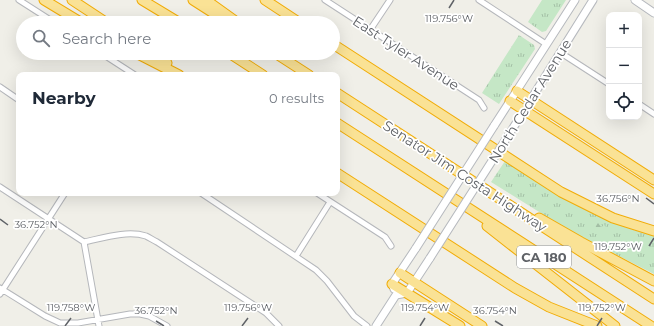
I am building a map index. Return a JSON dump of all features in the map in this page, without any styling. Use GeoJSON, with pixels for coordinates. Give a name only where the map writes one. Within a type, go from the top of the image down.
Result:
{"type":"FeatureCollection","features":[{"type":"Feature","properties":{"kind":"highway"},"geometry":{"type":"LineString","coordinates":[[44,0],[70,16]]}},
{"type":"Feature","properties":{"kind":"highway"},"geometry":{"type":"LineString","coordinates":[[72,0],[96,16]]}},
{"type":"Feature","properties":{"kind":"highway"},"geometry":{"type":"LineString","coordinates":[[142,0],[168,16]]}},
{"type":"Feature","properties":{"kind":"highway"},"geometry":{"type":"LineString","coordinates":[[150,0],[174,16]]}},
{"type":"Feature","properties":{"kind":"highway"},"geometry":{"type":"LineString","coordinates":[[193,0],[218,16]]}},
{"type":"Feature","properties":{"kind":"highway"},"geometry":{"type":"LineString","coordinates":[[206,0],[228,16]]}},
{"type":"Feature","properties":{"kind":"highway"},"geometry":{"type":"LineString","coordinates":[[265,0],[289,16]]}},
{"type":"Feature","properties":{"kind":"highway"},"geometry":{"type":"LineString","coordinates":[[272,0],[294,16]]}},
{"type":"Feature","properties":{"kind":"highway"},"geometry":{"type":"LineString","coordinates":[[340,49],[561,192],[613,218],[654,231]]}},
{"type":"Feature","properties":{"kind":"highway"},"geometry":{"type":"LineString","coordinates":[[150,60],[173,72]]}},
{"type":"Feature","properties":{"kind":"highway"},"geometry":{"type":"LineString","coordinates":[[162,60],[180,72]]}},
{"type":"Feature","properties":{"kind":"highway"},"geometry":{"type":"LineString","coordinates":[[240,60],[258,72]]}},
{"type":"Feature","properties":{"kind":"highway"},"geometry":{"type":"LineString","coordinates":[[286,60],[304,72]]}},
{"type":"Feature","properties":{"kind":"highway"},"geometry":{"type":"LineString","coordinates":[[289,60],[305,72]]}},
{"type":"Feature","properties":{"kind":"highway"},"geometry":{"type":"LineString","coordinates":[[517,91],[654,180]]}},
{"type":"Feature","properties":{"kind":"highway","name":"Senator Jim Costa Highway"},"geometry":{"type":"LineString","coordinates":[[340,95],[654,299]]}},
{"type":"Feature","properties":{"kind":"highway"},"geometry":{"type":"LineString","coordinates":[[510,101],[654,194]]}},
{"type":"Feature","properties":{"kind":"highway","name":"Senator Jim Costa Highway"},"geometry":{"type":"LineString","coordinates":[[340,125],[651,326]]}},
{"type":"Feature","properties":{"kind":"highway"},"geometry":{"type":"LineString","coordinates":[[453,168],[581,242],[654,281]]}},
{"type":"Feature","properties":{"kind":"highway"},"geometry":{"type":"LineString","coordinates":[[340,176],[515,288],[549,307],[571,317],[597,326]]}},
{"type":"Feature","properties":{"kind":"highway"},"geometry":{"type":"LineString","coordinates":[[438,189],[615,326]]}},
{"type":"Feature","properties":{"kind":"highway"},"geometry":{"type":"LineString","coordinates":[[400,273],[482,326]]}},
{"type":"Feature","properties":{"kind":"highway"},"geometry":{"type":"LineString","coordinates":[[392,284],[460,326]]}},
{"type":"Feature","properties":{"kind":"main road","name":"North Cedar Avenue"},"geometry":{"type":"LineString","coordinates":[[392,284],[575,0]]}},
{"type":"Feature","properties":{"kind":"main road","name":"North Cedar Avenue"},"geometry":{"type":"LineString","coordinates":[[407,293],[531,100],[593,0]]}},
{"type":"Feature","properties":{"kind":"main road"},"geometry":{"type":"LineString","coordinates":[[635,0],[654,13]]}},
{"type":"Feature","properties":{"kind":"main road"},"geometry":{"type":"LineString","coordinates":[[392,284],[396,295]]}},
{"type":"Feature","properties":{"kind":"main road"},"geometry":{"type":"LineString","coordinates":[[376,326],[396,295],[407,293]]}},
{"type":"Feature","properties":{"kind":"street"},"geometry":{"type":"LineString","coordinates":[[19,0],[44,16]]}},
{"type":"Feature","properties":{"kind":"street","name":"East Tyler Avenue"},"geometry":{"type":"LineString","coordinates":[[325,0],[479,100],[484,108]]}},
{"type":"Feature","properties":{"kind":"street"},"geometry":{"type":"LineString","coordinates":[[370,30],[390,0]]}},
{"type":"Feature","properties":{"kind":"street"},"geometry":{"type":"LineString","coordinates":[[479,0],[546,44]]}},
{"type":"Feature","properties":{"kind":"street"},"geometry":{"type":"LineString","coordinates":[[561,52],[606,82]]}},
{"type":"Feature","properties":{"kind":"street"},"geometry":{"type":"LineString","coordinates":[[112,60],[130,72]]}},
{"type":"Feature","properties":{"kind":"street"},"geometry":{"type":"LineString","coordinates":[[0,87],[16,98]]}},
{"type":"Feature","properties":{"kind":"street"},"geometry":{"type":"LineString","coordinates":[[642,106],[654,114]]}},
{"type":"Feature","properties":{"kind":"street"},"geometry":{"type":"LineString","coordinates":[[0,187],[84,242],[126,234],[146,236],[266,313],[278,326]]}},
{"type":"Feature","properties":{"kind":"street"},"geometry":{"type":"LineString","coordinates":[[63,196],[1,290],[45,316],[60,323],[78,323],[130,314],[140,314],[153,318],[167,326]]}},
{"type":"Feature","properties":{"kind":"street"},"geometry":{"type":"LineString","coordinates":[[206,196],[316,270],[328,281],[354,316],[367,326]]}},
{"type":"Feature","properties":{"kind":"street"},"geometry":{"type":"LineString","coordinates":[[321,196],[385,237],[391,246]]}},
{"type":"Feature","properties":{"kind":"street"},"geometry":{"type":"LineString","coordinates":[[296,256],[330,202]]}},
{"type":"Feature","properties":{"kind":"street"},"geometry":{"type":"LineString","coordinates":[[84,242],[99,326]]}},
{"type":"Feature","properties":{"kind":"green space"},"geometry":{"type":"Polygon","coordinates":[[[542,0],[566,0],[546,31],[542,32],[528,22],[542,0]]]}},
{"type":"Feature","properties":{"kind":"green space"},"geometry":{"type":"Polygon","coordinates":[[[519,35],[534,45],[535,49],[499,104],[482,93],[519,35]]]}},
{"type":"Feature","properties":{"kind":"green space"},"geometry":{"type":"Polygon","coordinates":[[[505,161],[576,205],[633,230],[654,236],[654,274],[568,230],[491,182],[505,161]]]}},
{"type":"Feature","properties":{"kind":"green space"},"geometry":{"type":"Polygon","coordinates":[[[598,223],[601,227],[604,225],[609,230],[608,233],[605,234],[602,232],[604,235],[602,237],[595,228],[596,224],[598,223]]]}}]}
